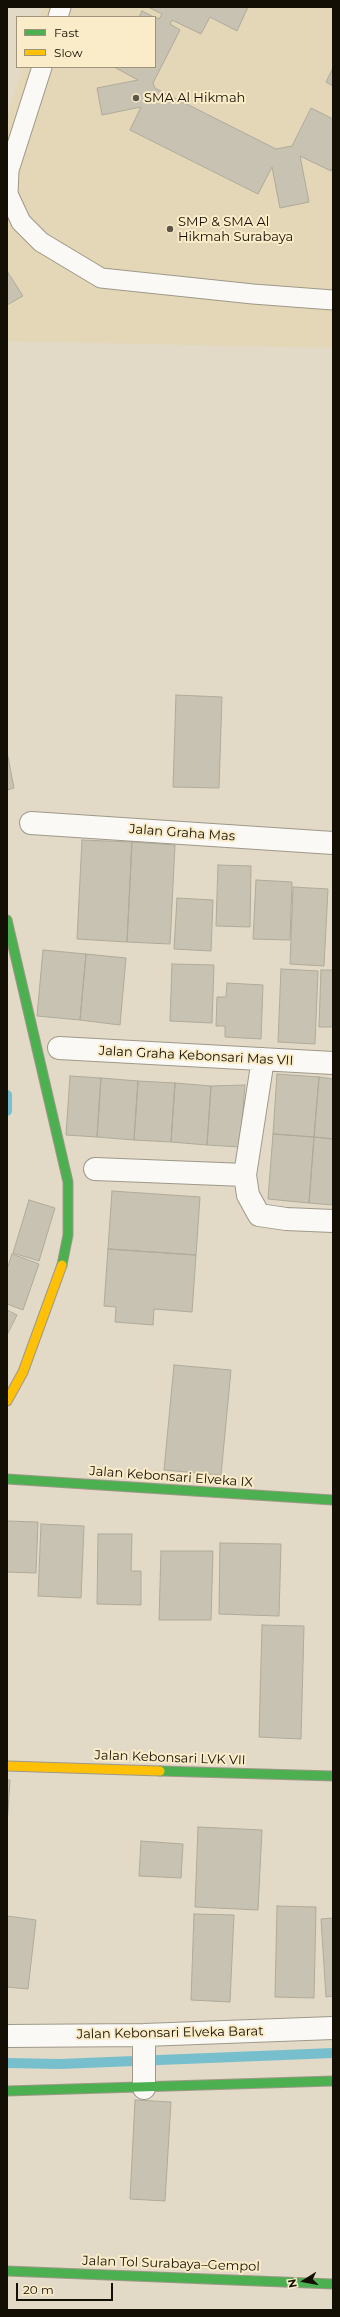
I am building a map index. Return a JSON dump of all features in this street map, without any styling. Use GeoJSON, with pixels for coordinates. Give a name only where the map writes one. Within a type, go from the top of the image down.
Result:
{"type":"FeatureCollection","features":[{"type":"Feature","properties":{"kind":"main road"},"geometry":{"type":"LineString","coordinates":[[7,920],[64,1158],[68,1182],[69,1210],[68,1235],[62,1266],[23,1372],[7,1401]]}},
{"type":"Feature","properties":{"kind":"main road","name":"Jalan Kebonsari Elveka IX"},"geometry":{"type":"LineString","coordinates":[[7,1479],[333,1500]]}},
{"type":"Feature","properties":{"kind":"main road","name":"Jalan Kebonsari LVK VII"},"geometry":{"type":"LineString","coordinates":[[7,1766],[333,1776]]}},
{"type":"Feature","properties":{"kind":"main road"},"geometry":{"type":"LineString","coordinates":[[7,2092],[144,2081],[333,2082]]}},
{"type":"Feature","properties":{"kind":"main road","name":"Jalan Tol Surabaya–Gempol"},"geometry":{"type":"LineString","coordinates":[[7,2271],[333,2284]]}},
{"type":"Feature","properties":{"kind":"street","name":"Jalan Graha Mas"},"geometry":{"type":"LineString","coordinates":[[31,823],[333,843]]}},
{"type":"Feature","properties":{"kind":"street","name":"Jalan Graha Kebonsari Mas VII"},"geometry":{"type":"LineString","coordinates":[[59,1048],[333,1063]]}},
{"type":"Feature","properties":{"kind":"street"},"geometry":{"type":"LineString","coordinates":[[263,1059],[245,1175],[248,1196],[259,1214],[286,1219],[333,1221]]}},
{"type":"Feature","properties":{"kind":"street"},"geometry":{"type":"LineString","coordinates":[[95,1170],[245,1175]]}},
{"type":"Feature","properties":{"kind":"street","name":"Jalan Kebonsari Elveka Barat"},"geometry":{"type":"LineString","coordinates":[[7,2036],[144,2044],[333,2028]]}},
{"type":"Feature","properties":{"kind":"street"},"geometry":{"type":"LineString","coordinates":[[144,2044],[144,2081]]}},
{"type":"Feature","properties":{"kind":"lane"},"geometry":{"type":"LineString","coordinates":[[42,68],[9,170],[8,194],[21,222],[41,242],[101,278],[253,294],[333,300]]}},
{"type":"Feature","properties":{"kind":"shaded area","name":"SMP & SMA Al Hikmah Surabaya"},"geometry":{"type":"Polygon","coordinates":[[[43,7],[333,7],[333,348],[7,341],[7,116],[23,68],[156,68],[156,16],[39,16],[43,7]]]}},
{"type":"Feature","properties":{"kind":"building","name":"SMA Al Hikmah"},"geometry":{"type":"Polygon","coordinates":[[[148,7],[248,7],[237,31],[210,17],[201,34],[172,20],[170,24],[180,30],[153,83],[155,88],[276,149],[292,146],[311,108],[333,119],[333,167],[331,171],[300,156],[309,202],[280,208],[272,167],[258,194],[130,130],[141,107],[102,115],[97,88],[138,80],[116,68],[156,68],[156,18],[159,19],[162,14],[148,7]]]}},
{"type":"Feature","properties":{"kind":"building"},"geometry":{"type":"Polygon","coordinates":[[[142,11],[152,16],[140,16],[142,11]]]}},
{"type":"Feature","properties":{"kind":"building"},"geometry":{"type":"Polygon","coordinates":[[[333,68],[333,86],[326,82],[333,68]]]}},
{"type":"Feature","properties":{"kind":"building"},"geometry":{"type":"Polygon","coordinates":[[[7,271],[23,296],[7,305],[7,271]]]}},
{"type":"Feature","properties":{"kind":"building"},"geometry":{"type":"Polygon","coordinates":[[[176,695],[222,697],[219,788],[173,787],[176,695]]]}},
{"type":"Feature","properties":{"kind":"building"},"geometry":{"type":"Polygon","coordinates":[[[7,752],[14,788],[7,790],[7,752]]]}},
{"type":"Feature","properties":{"kind":"building"},"geometry":{"type":"Polygon","coordinates":[[[82,840],[132,842],[127,942],[77,939],[82,840]]]}},
{"type":"Feature","properties":{"kind":"building"},"geometry":{"type":"Polygon","coordinates":[[[132,842],[175,845],[170,944],[127,942],[132,842]]]}},
{"type":"Feature","properties":{"kind":"building"},"geometry":{"type":"Polygon","coordinates":[[[218,865],[251,866],[250,927],[216,926],[218,865]]]}},
{"type":"Feature","properties":{"kind":"building"},"geometry":{"type":"Polygon","coordinates":[[[256,880],[292,882],[290,940],[253,939],[256,880]]]}},
{"type":"Feature","properties":{"kind":"building"},"geometry":{"type":"Polygon","coordinates":[[[293,887],[328,889],[324,966],[290,964],[293,887]]]}},
{"type":"Feature","properties":{"kind":"building"},"geometry":{"type":"Polygon","coordinates":[[[177,898],[213,900],[211,951],[174,949],[177,898]]]}},
{"type":"Feature","properties":{"kind":"building"},"geometry":{"type":"Polygon","coordinates":[[[43,950],[86,954],[80,1020],[37,1016],[43,950]]]}},
{"type":"Feature","properties":{"kind":"building"},"geometry":{"type":"Polygon","coordinates":[[[86,954],[126,958],[120,1025],[80,1020],[86,954]]]}},
{"type":"Feature","properties":{"kind":"building"},"geometry":{"type":"Polygon","coordinates":[[[172,964],[214,965],[212,1023],[170,1021],[172,964]]]}},
{"type":"Feature","properties":{"kind":"building"},"geometry":{"type":"Polygon","coordinates":[[[281,969],[318,971],[315,1044],[278,1042],[281,969]]]}},
{"type":"Feature","properties":{"kind":"building"},"geometry":{"type":"Polygon","coordinates":[[[321,970],[333,970],[333,1027],[319,1027],[321,970]]]}},
{"type":"Feature","properties":{"kind":"building"},"geometry":{"type":"Polygon","coordinates":[[[227,983],[263,985],[261,1039],[225,1037],[225,1026],[216,1026],[217,997],[226,997],[227,983]]]}},
{"type":"Feature","properties":{"kind":"building"},"geometry":{"type":"Polygon","coordinates":[[[277,1074],[319,1077],[314,1137],[273,1134],[277,1074]]]}},
{"type":"Feature","properties":{"kind":"building"},"geometry":{"type":"Polygon","coordinates":[[[70,1076],[101,1078],[97,1137],[66,1135],[70,1076]]]}},
{"type":"Feature","properties":{"kind":"building"},"geometry":{"type":"Polygon","coordinates":[[[319,1077],[333,1079],[333,1139],[314,1137],[319,1077]]]}},
{"type":"Feature","properties":{"kind":"building"},"geometry":{"type":"Polygon","coordinates":[[[101,1078],[138,1081],[134,1140],[97,1137],[101,1078]]]}},
{"type":"Feature","properties":{"kind":"building"},"geometry":{"type":"Polygon","coordinates":[[[138,1081],[175,1083],[171,1142],[134,1140],[138,1081]]]}},
{"type":"Feature","properties":{"kind":"building"},"geometry":{"type":"Polygon","coordinates":[[[175,1083],[211,1086],[207,1145],[171,1142],[175,1083]]]}},
{"type":"Feature","properties":{"kind":"building"},"geometry":{"type":"Polygon","coordinates":[[[245,1085],[240,1147],[207,1145],[211,1086],[245,1085]]]}},
{"type":"Feature","properties":{"kind":"building"},"geometry":{"type":"Polygon","coordinates":[[[273,1134],[314,1137],[309,1203],[268,1199],[273,1134]]]}},
{"type":"Feature","properties":{"kind":"building"},"geometry":{"type":"Polygon","coordinates":[[[314,1137],[333,1139],[333,1205],[309,1203],[314,1137]]]}},
{"type":"Feature","properties":{"kind":"building"},"geometry":{"type":"Polygon","coordinates":[[[112,1191],[200,1197],[196,1255],[108,1249],[112,1191]]]}},
{"type":"Feature","properties":{"kind":"building"},"geometry":{"type":"Polygon","coordinates":[[[29,1200],[55,1208],[39,1261],[13,1253],[29,1200]]]}},
{"type":"Feature","properties":{"kind":"building"},"geometry":{"type":"Polygon","coordinates":[[[108,1249],[196,1255],[192,1312],[154,1309],[153,1325],[115,1322],[116,1307],[104,1306],[108,1249]]]}},
{"type":"Feature","properties":{"kind":"building"},"geometry":{"type":"Polygon","coordinates":[[[12,1254],[39,1264],[23,1310],[7,1304],[7,1269],[12,1254]]]}},
{"type":"Feature","properties":{"kind":"building"},"geometry":{"type":"Polygon","coordinates":[[[7,1310],[17,1315],[7,1335],[7,1310]]]}},
{"type":"Feature","properties":{"kind":"building"},"geometry":{"type":"Polygon","coordinates":[[[174,1365],[231,1370],[221,1475],[164,1470],[174,1365]]]}},
{"type":"Feature","properties":{"kind":"building"},"geometry":{"type":"Polygon","coordinates":[[[7,1521],[38,1522],[36,1573],[7,1572],[7,1521]]]}},
{"type":"Feature","properties":{"kind":"building"},"geometry":{"type":"Polygon","coordinates":[[[41,1524],[84,1526],[81,1598],[38,1596],[41,1524]]]}},
{"type":"Feature","properties":{"kind":"building"},"geometry":{"type":"Polygon","coordinates":[[[98,1534],[132,1534],[131,1571],[141,1571],[141,1605],[97,1604],[98,1534]]]}},
{"type":"Feature","properties":{"kind":"building"},"geometry":{"type":"Polygon","coordinates":[[[220,1543],[281,1544],[279,1616],[219,1614],[220,1543]]]}},
{"type":"Feature","properties":{"kind":"building"},"geometry":{"type":"Polygon","coordinates":[[[161,1551],[213,1551],[211,1620],[159,1620],[161,1551]]]}},
{"type":"Feature","properties":{"kind":"building"},"geometry":{"type":"Polygon","coordinates":[[[262,1625],[304,1626],[301,1739],[259,1737],[262,1625]]]}},
{"type":"Feature","properties":{"kind":"building"},"geometry":{"type":"Polygon","coordinates":[[[7,1780],[10,1780],[7,1826],[7,1780]]]}},
{"type":"Feature","properties":{"kind":"building"},"geometry":{"type":"Polygon","coordinates":[[[198,1827],[262,1830],[258,1910],[195,1907],[198,1827]]]}},
{"type":"Feature","properties":{"kind":"building"},"geometry":{"type":"Polygon","coordinates":[[[141,1841],[183,1844],[181,1878],[139,1876],[141,1841]]]}},
{"type":"Feature","properties":{"kind":"building"},"geometry":{"type":"Polygon","coordinates":[[[277,1906],[316,1907],[314,1998],[275,1997],[277,1906]]]}},
{"type":"Feature","properties":{"kind":"building"},"geometry":{"type":"Polygon","coordinates":[[[194,1914],[234,1915],[230,2002],[191,2000],[194,1914]]]}},
{"type":"Feature","properties":{"kind":"building"},"geometry":{"type":"Polygon","coordinates":[[[7,1916],[36,1920],[28,1989],[7,1987],[7,1916]]]}},
{"type":"Feature","properties":{"kind":"building"},"geometry":{"type":"Polygon","coordinates":[[[333,1918],[333,1996],[326,1997],[321,1919],[333,1918]]]}},
{"type":"Feature","properties":{"kind":"building"},"geometry":{"type":"Polygon","coordinates":[[[135,2100],[171,2102],[165,2201],[130,2199],[135,2100]]]}},
{"type":"Feature","properties":{"kind":"waterway"},"geometry":{"type":"LineString","coordinates":[[7,1095],[7,1111]]}},
{"type":"Feature","properties":{"kind":"waterway"},"geometry":{"type":"LineString","coordinates":[[7,2063],[60,2064],[333,2053]]}},
{"type":"Feature","properties":{"kind":"traffic: fast"},"geometry":{"type":"LineString","coordinates":[[7,920],[68,1182],[68,1235],[62,1265]]}},
{"type":"Feature","properties":{"kind":"traffic: fast"},"geometry":{"type":"LineString","coordinates":[[7,1479],[333,1500]]}},
{"type":"Feature","properties":{"kind":"traffic: fast"},"geometry":{"type":"LineString","coordinates":[[160,1771],[333,1776]]}},
{"type":"Feature","properties":{"kind":"traffic: fast"},"geometry":{"type":"LineString","coordinates":[[7,2091],[333,2081]]}},
{"type":"Feature","properties":{"kind":"traffic: fast"},"geometry":{"type":"LineString","coordinates":[[7,2271],[333,2284]]}},
{"type":"Feature","properties":{"kind":"traffic: slow"},"geometry":{"type":"LineString","coordinates":[[7,1401],[23,1372],[62,1265]]}},
{"type":"Feature","properties":{"kind":"traffic: slow"},"geometry":{"type":"LineString","coordinates":[[7,1766],[160,1771]]}},
{"type":"Feature","properties":{"kind":"place","name":"SMA Al Hikmah"},"geometry":{"type":"Point","coordinates":[136,98]}},
{"type":"Feature","properties":{"kind":"place","name":"SMP & SMA Al Hikmah Surabaya"},"geometry":{"type":"Point","coordinates":[170,229]}}]}
